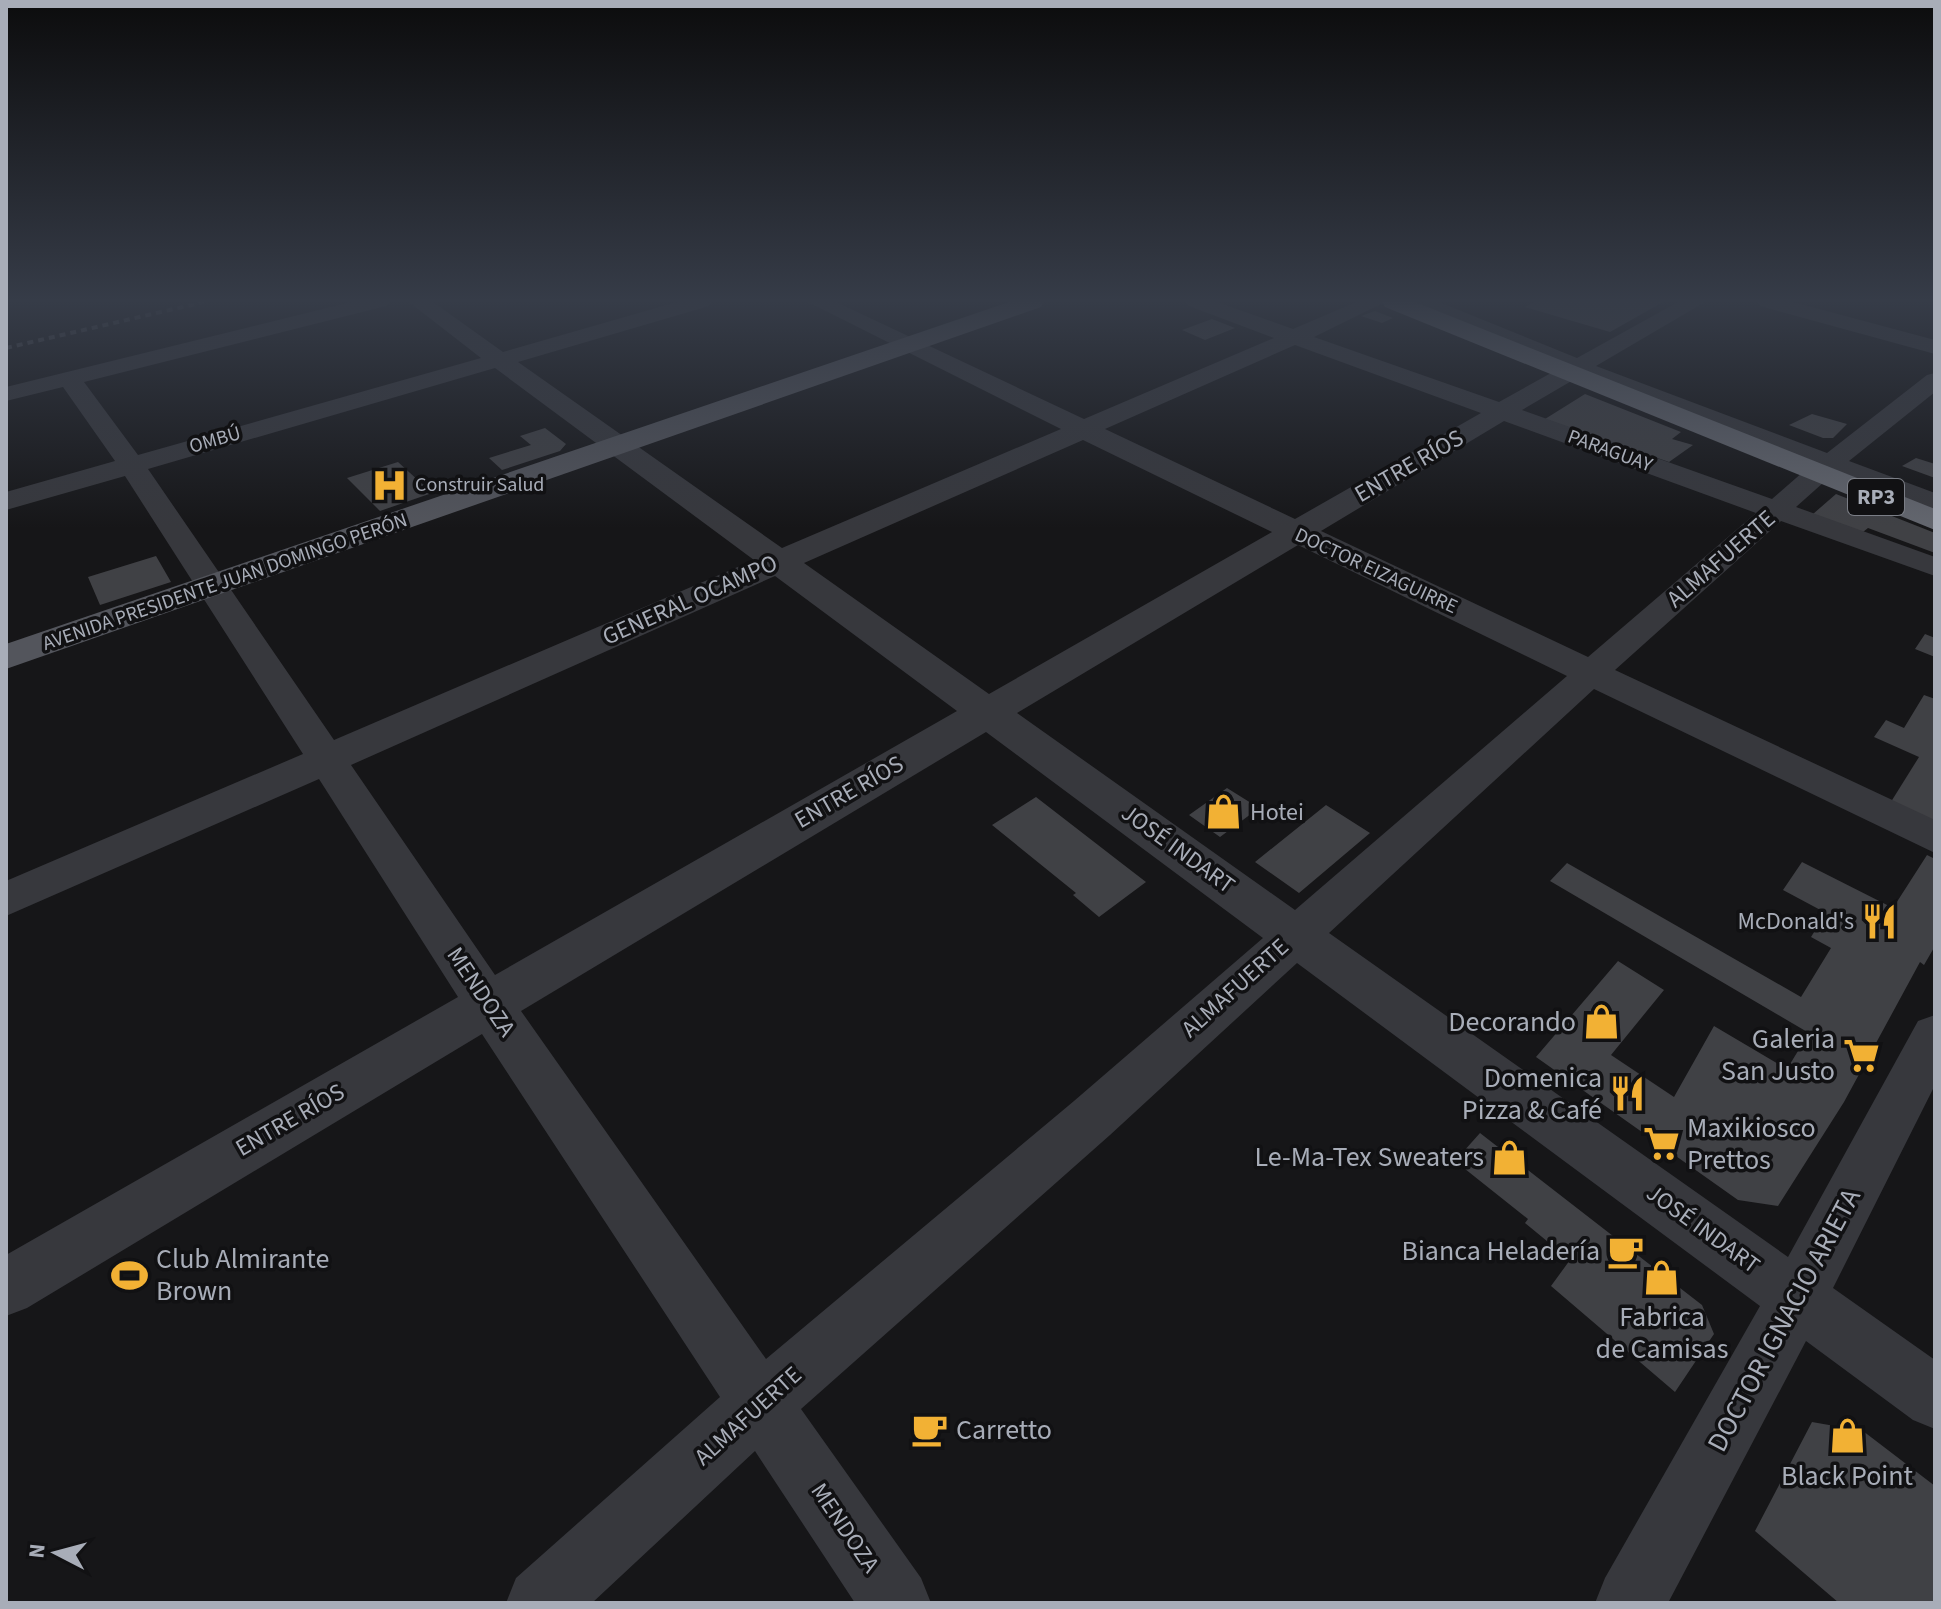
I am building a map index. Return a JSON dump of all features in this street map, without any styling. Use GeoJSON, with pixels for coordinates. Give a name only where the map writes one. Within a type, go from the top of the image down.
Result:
{"type":"FeatureCollection","features":[{"type":"Feature","properties":{"kind":"highway","name":"RP3"},"geometry":{"type":"LineString","coordinates":[[1604,377],[1829,464],[1935,520]]}},
{"type":"Feature","properties":{"kind":"highway","name":"RP3"},"geometry":{"type":"LineString","coordinates":[[1829,464],[1935,488]]}},
{"type":"Feature","properties":{"kind":"main road","name":"AVENIDA PRESIDENTE JUAN DOMINGO PERÓN"},"geometry":{"type":"LineString","coordinates":[[6,657],[820,377]]}},
{"type":"Feature","properties":{"kind":"street"},"geometry":{"type":"LineString","coordinates":[[6,394],[73,377]]}},
{"type":"Feature","properties":{"kind":"street","name":"OMBÚ"},"geometry":{"type":"LineString","coordinates":[[6,501],[436,377]]}},
{"type":"Feature","properties":{"kind":"street","name":"JOSÉ INDART"},"geometry":{"type":"LineString","coordinates":[[525,377],[1935,1398]]}},
{"type":"Feature","properties":{"kind":"street","name":"DOCTOR EIZAGUIRRE"},"geometry":{"type":"LineString","coordinates":[[975,377],[1935,838]]}},
{"type":"Feature","properties":{"kind":"street","name":"GENERAL OCAMPO"},"geometry":{"type":"LineString","coordinates":[[6,899],[227,793],[302,745],[779,561],[1201,377]]}},
{"type":"Feature","properties":{"kind":"street","name":"PARAGUAY"},"geometry":{"type":"LineString","coordinates":[[1402,377],[1935,567]]}},
{"type":"Feature","properties":{"kind":"street","name":"ENTRE RÍOS"},"geometry":{"type":"LineString","coordinates":[[6,1287],[1561,377]]}},
{"type":"Feature","properties":{"kind":"street","name":"MENDOZA"},"geometry":{"type":"LineString","coordinates":[[69,378],[131,464],[212,587],[302,745],[488,1003],[896,1603]]}},
{"type":"Feature","properties":{"kind":"street","name":"ALMAFUERTE"},"geometry":{"type":"LineString","coordinates":[[541,1603],[761,1403],[1092,1118],[1295,934],[1829,464],[1935,380]]}},
{"type":"Feature","properties":{"kind":"street"},"geometry":{"type":"LineString","coordinates":[[1829,464],[1935,503]]}},
{"type":"Feature","properties":{"kind":"street"},"geometry":{"type":"LineString","coordinates":[[1829,464],[1935,510]]}},
{"type":"Feature","properties":{"kind":"street","name":"DOCTOR IGNACIO ARIETA"},"geometry":{"type":"LineString","coordinates":[[1630,1603],[1797,1298],[1935,1036]]}},
{"type":"Feature","properties":{"kind":"building"},"geometry":{"type":"Polygon","coordinates":[[[1585,394],[1681,432],[1672,439],[1693,445],[1669,462],[1545,419],[1585,394]]]}},
{"type":"Feature","properties":{"kind":"building"},"geometry":{"type":"Polygon","coordinates":[[[1812,414],[1847,424],[1833,438],[1823,438],[1789,425],[1812,414]]]}},
{"type":"Feature","properties":{"kind":"building"},"geometry":{"type":"Polygon","coordinates":[[[545,428],[566,444],[560,451],[502,470],[489,458],[531,445],[520,436],[545,428]]]}},
{"type":"Feature","properties":{"kind":"building"},"geometry":{"type":"Polygon","coordinates":[[[1916,458],[1935,464],[1935,478],[1902,466],[1916,458]]]}},
{"type":"Feature","properties":{"kind":"building","name":"Construir Salud"},"geometry":{"type":"Polygon","coordinates":[[[398,462],[432,493],[380,511],[347,478],[398,462]]]}},
{"type":"Feature","properties":{"kind":"building"},"geometry":{"type":"Polygon","coordinates":[[[1836,494],[1935,533],[1935,553],[1868,528],[1863,532],[1813,514],[1836,494]]]}},
{"type":"Feature","properties":{"kind":"building"},"geometry":{"type":"Polygon","coordinates":[[[156,556],[171,582],[100,605],[88,577],[156,556]]]}},
{"type":"Feature","properties":{"kind":"building"},"geometry":{"type":"Polygon","coordinates":[[[1925,634],[1935,638],[1935,657],[1915,649],[1925,634]]]}},
{"type":"Feature","properties":{"kind":"building"},"geometry":{"type":"Polygon","coordinates":[[[1924,695],[1935,699],[1935,826],[1889,805],[1919,757],[1874,737],[1886,720],[1904,728],[1924,695]]]}},
{"type":"Feature","properties":{"kind":"building","name":"Hotei"},"geometry":{"type":"Polygon","coordinates":[[[1227,788],[1259,808],[1220,837],[1189,815],[1227,788]]]}},
{"type":"Feature","properties":{"kind":"building"},"geometry":{"type":"Polygon","coordinates":[[[1036,797],[1146,882],[1099,917],[1073,895],[1076,893],[992,825],[1036,797]]]}},
{"type":"Feature","properties":{"kind":"building"},"geometry":{"type":"Polygon","coordinates":[[[1326,805],[1370,833],[1299,893],[1255,862],[1326,805]]]}},
{"type":"Feature","properties":{"kind":"building"},"geometry":{"type":"Polygon","coordinates":[[[1927,855],[1935,859],[1935,946],[1924,965],[1920,962],[1844,1102],[1778,1206],[1738,1200],[1536,1057],[1618,961],[1664,990],[1611,1055],[1674,1097],[1714,1026],[1787,1069],[1809,1033],[1550,881],[1567,863],[1801,997],[1831,948],[1811,937],[1826,913],[1783,890],[1802,862],[1893,908],[1927,855]]]}},
{"type":"Feature","properties":{"kind":"building"},"geometry":{"type":"Polygon","coordinates":[[[1480,1133],[1702,1305],[1714,1334],[1675,1392],[1551,1286],[1570,1260],[1525,1223],[1528,1219],[1455,1161],[1480,1133]]]}},
{"type":"Feature","properties":{"kind":"building"},"geometry":{"type":"Polygon","coordinates":[[[1812,1422],[1863,1431],[1935,1486],[1935,1603],[1839,1603],[1755,1531],[1812,1422]]]}},
{"type":"Feature","properties":{"kind":"place","name":"Construir Salud"},"geometry":{"type":"Point","coordinates":[389,485]}},
{"type":"Feature","properties":{"kind":"place","name":"Hotei"},"geometry":{"type":"Point","coordinates":[1224,812]}},
{"type":"Feature","properties":{"kind":"place","name":"McDonald's"},"geometry":{"type":"Point","coordinates":[1880,921]}},
{"type":"Feature","properties":{"kind":"place","name":"Decorando"},"geometry":{"type":"Point","coordinates":[1602,1022]}},
{"type":"Feature","properties":{"kind":"place","name":"Galeria San Justo"},"geometry":{"type":"Point","coordinates":[1861,1055]}},
{"type":"Feature","properties":{"kind":"place","name":"Domenica Pizza & Café"},"geometry":{"type":"Point","coordinates":[1628,1094]}},
{"type":"Feature","properties":{"kind":"place","name":"Maxikiosco Prettos"},"geometry":{"type":"Point","coordinates":[1661,1144]}},
{"type":"Feature","properties":{"kind":"place","name":"Le-Ma-Tex Sweaters"},"geometry":{"type":"Point","coordinates":[1510,1157]}},
{"type":"Feature","properties":{"kind":"place","name":"Bianca Heladería"},"geometry":{"type":"Point","coordinates":[1626,1251]}},
{"type":"Feature","properties":{"kind":"place","name":"Club Almirante Brown"},"geometry":{"type":"Point","coordinates":[130,1275]}},
{"type":"Feature","properties":{"kind":"place","name":"Fabrica de Camisas"},"geometry":{"type":"Point","coordinates":[1662,1277]}},
{"type":"Feature","properties":{"kind":"place","name":"Carretto"},"geometry":{"type":"Point","coordinates":[930,1430]}},
{"type":"Feature","properties":{"kind":"place","name":"Black Point"},"geometry":{"type":"Point","coordinates":[1847,1436]}}]}
